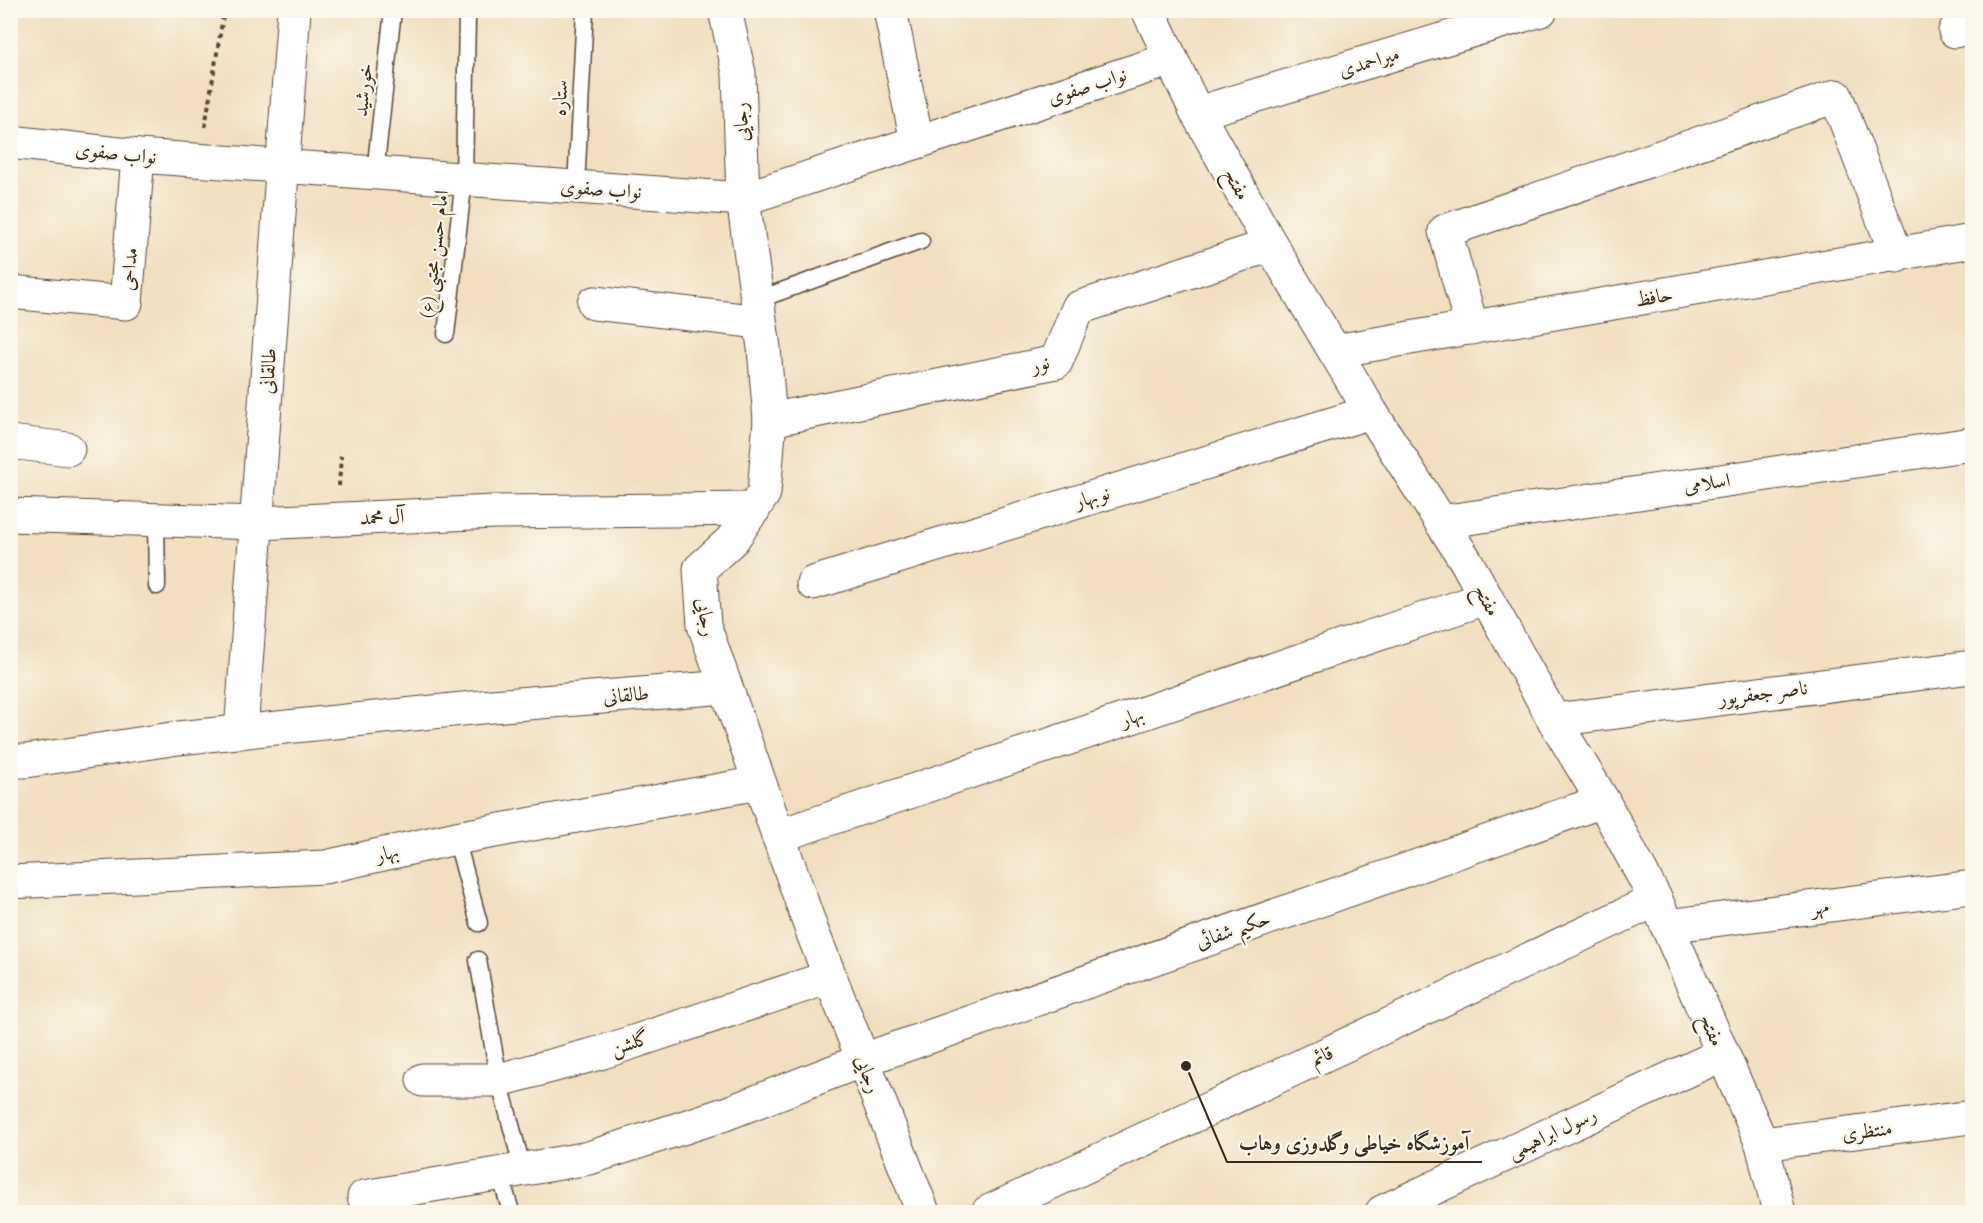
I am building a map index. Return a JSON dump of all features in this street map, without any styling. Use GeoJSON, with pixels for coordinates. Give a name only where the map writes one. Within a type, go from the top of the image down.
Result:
{"type":"FeatureCollection","features":[{"type":"Feature","properties":{"kind":"street","name":"طالقانی"},"geometry":{"type":"LineString","coordinates":[[241,732],[294,10]]}},
{"type":"Feature","properties":{"kind":"street","name":"رجایی"},"geometry":{"type":"LineString","coordinates":[[725,10],[739,73],[743,199],[759,311],[770,420],[764,493],[733,539],[700,569],[704,625],[830,977],[923,1212]]}},
{"type":"Feature","properties":{"kind":"street"},"geometry":{"type":"LineString","coordinates":[[890,10],[917,142]]}},
{"type":"Feature","properties":{"kind":"street","name":"مفتح"},"geometry":{"type":"LineString","coordinates":[[1148,10],[1197,113],[1271,245],[1371,412],[1441,522],[1603,801],[1661,913],[1762,1144],[1776,1211]]}},
{"type":"Feature","properties":{"kind":"street","name":"میراحمدی"},"geometry":{"type":"LineString","coordinates":[[1197,113],[1540,10]]}},
{"type":"Feature","properties":{"kind":"street","name":"نواب صفوی"},"geometry":{"type":"LineString","coordinates":[[10,142],[200,161],[743,199],[1171,59]]}},
{"type":"Feature","properties":{"kind":"street"},"geometry":{"type":"LineString","coordinates":[[1472,328],[1445,231],[1836,96],[1897,256]]}},
{"type":"Feature","properties":{"kind":"street","name":"مداحی"},"geometry":{"type":"LineString","coordinates":[[10,292],[126,303],[138,156]]}},
{"type":"Feature","properties":{"kind":"street","name":"حافظ"},"geometry":{"type":"LineString","coordinates":[[1335,351],[1897,256],[1972,241]]}},
{"type":"Feature","properties":{"kind":"street","name":"نور"},"geometry":{"type":"LineString","coordinates":[[770,420],[1056,363],[1078,308],[1271,245]]}},
{"type":"Feature","properties":{"kind":"street"},"geometry":{"type":"LineString","coordinates":[[594,303],[759,311]]}},
{"type":"Feature","properties":{"kind":"street","name":"نوبهار"},"geometry":{"type":"LineString","coordinates":[[813,583],[1371,412]]}},
{"type":"Feature","properties":{"kind":"street"},"geometry":{"type":"LineString","coordinates":[[10,442],[68,449]]}},
{"type":"Feature","properties":{"kind":"street","name":"اسلامی"},"geometry":{"type":"LineString","coordinates":[[1441,522],[1972,444]]}},
{"type":"Feature","properties":{"kind":"street","name":"آل محمد"},"geometry":{"type":"LineString","coordinates":[[10,515],[258,523],[494,512],[754,509]]}},
{"type":"Feature","properties":{"kind":"street","name":"بهار"},"geometry":{"type":"LineString","coordinates":[[778,836],[1486,598]]}},
{"type":"Feature","properties":{"kind":"street","name":"ناصر جعفرپور"},"geometry":{"type":"LineString","coordinates":[[1554,720],[1972,666]]}},
{"type":"Feature","properties":{"kind":"street","name":"طالقانی"},"geometry":{"type":"LineString","coordinates":[[10,761],[26,761],[178,738],[492,706],[726,687]]}},
{"type":"Feature","properties":{"kind":"street","name":"بهار"},"geometry":{"type":"LineString","coordinates":[[10,882],[325,867],[456,838],[759,783]]}},
{"type":"Feature","properties":{"kind":"street","name":"حکیم شفائی"},"geometry":{"type":"LineString","coordinates":[[364,1197],[590,1158],[612,1151],[724,1114],[863,1060],[1603,801]]}},
{"type":"Feature","properties":{"kind":"street","name":"مهر"},"geometry":{"type":"LineString","coordinates":[[1661,913],[1972,887]]}},
{"type":"Feature","properties":{"kind":"street","name":"قائم"},"geometry":{"type":"LineString","coordinates":[[988,1212],[1661,913]]}},
{"type":"Feature","properties":{"kind":"street","name":"گلشن"},"geometry":{"type":"LineString","coordinates":[[423,1080],[500,1080],[603,1052],[830,977]]}},
{"type":"Feature","properties":{"kind":"street","name":"رسول ابراهیمی"},"geometry":{"type":"LineString","coordinates":[[1382,1212],[1723,1054]]}},
{"type":"Feature","properties":{"kind":"street","name":"منتظری"},"geometry":{"type":"LineString","coordinates":[[1762,1144],[1972,1118]]}},
{"type":"Feature","properties":{"kind":"lane","name":"خورشید"},"geometry":{"type":"LineString","coordinates":[[375,173],[393,10]]}},
{"type":"Feature","properties":{"kind":"lane","name":"ستاره"},"geometry":{"type":"LineString","coordinates":[[576,187],[585,10]]}},
{"type":"Feature","properties":{"kind":"lane","name":"امام حسن مجتبی (ع)"},"geometry":{"type":"LineString","coordinates":[[446,334],[464,179],[467,16]]}},
{"type":"Feature","properties":{"kind":"lane"},"geometry":{"type":"LineString","coordinates":[[759,311],[921,241]]}},
{"type":"Feature","properties":{"kind":"lane"},"geometry":{"type":"LineString","coordinates":[[156,519],[158,586]]}},
{"type":"Feature","properties":{"kind":"lane"},"geometry":{"type":"LineString","coordinates":[[456,838],[479,923]]}},
{"type":"Feature","properties":{"kind":"lane"},"geometry":{"type":"LineString","coordinates":[[478,960],[500,1080],[511,1172],[511,1212]]}},
{"type":"Feature","properties":{"kind":"path"},"geometry":{"type":"LineString","coordinates":[[200,161],[224,10]]}},
{"type":"Feature","properties":{"kind":"place","name":"آموزشگاه خیاطی وگلدوزی وهاب"},"geometry":{"type":"Point","coordinates":[1186,1066]}}]}
